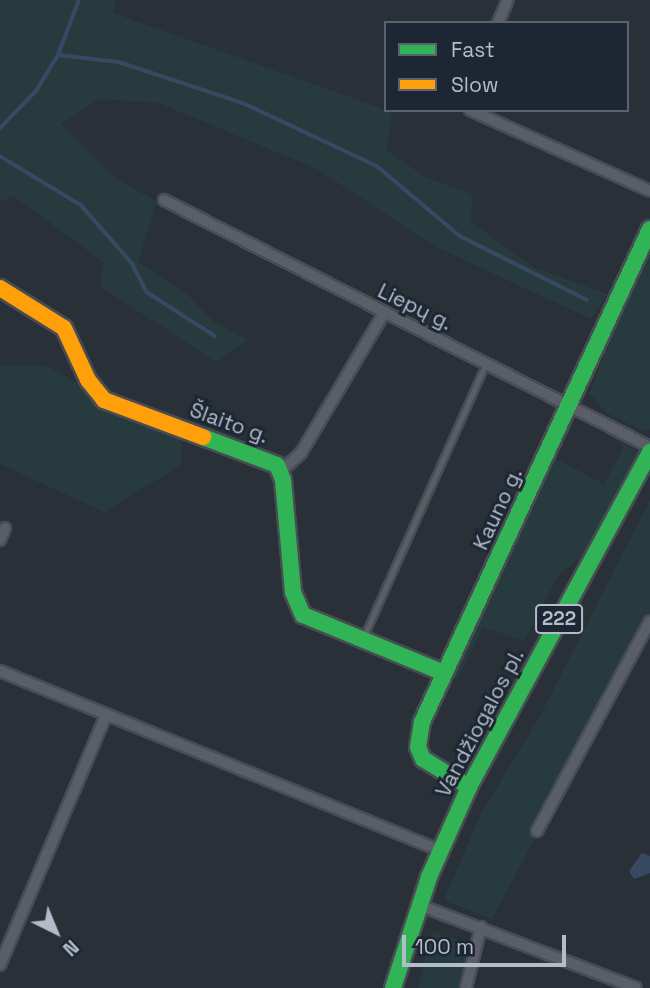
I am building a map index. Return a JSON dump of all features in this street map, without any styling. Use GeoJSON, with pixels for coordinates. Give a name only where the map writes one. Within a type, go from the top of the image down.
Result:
{"type":"FeatureCollection","features":[{"type":"Feature","properties":{"kind":"street"},"geometry":{"type":"LineString","coordinates":[[499,21],[508,0]]}},
{"type":"Feature","properties":{"kind":"street"},"geometry":{"type":"LineString","coordinates":[[474,112],[650,191]]}},
{"type":"Feature","properties":{"kind":"street","name":"Liepų g."},"geometry":{"type":"LineString","coordinates":[[164,200],[384,313],[572,405],[650,449]]}},
{"type":"Feature","properties":{"kind":"street","name":"Kauno g."},"geometry":{"type":"LineString","coordinates":[[469,787],[430,764],[418,747],[422,722],[572,405],[650,229]]}},
{"type":"Feature","properties":{"kind":"street","name":"Šlaito g."},"geometry":{"type":"LineString","coordinates":[[0,288],[64,328],[89,380],[104,400],[261,456],[281,471],[295,604],[309,620],[444,673]]}},
{"type":"Feature","properties":{"kind":"street"},"geometry":{"type":"LineString","coordinates":[[281,471],[301,453],[384,313]]}},
{"type":"Feature","properties":{"kind":"street","name":"Vandžiogalos pl."},"geometry":{"type":"LineString","coordinates":[[392,986],[419,905],[469,787],[650,449]]}},
{"type":"Feature","properties":{"kind":"street"},"geometry":{"type":"LineString","coordinates":[[0,540],[5,528]]}},
{"type":"Feature","properties":{"kind":"street"},"geometry":{"type":"LineString","coordinates":[[537,831],[650,621]]}},
{"type":"Feature","properties":{"kind":"street"},"geometry":{"type":"LineString","coordinates":[[0,671],[440,851]]}},
{"type":"Feature","properties":{"kind":"street"},"geometry":{"type":"LineString","coordinates":[[0,965],[107,715]]}},
{"type":"Feature","properties":{"kind":"street"},"geometry":{"type":"LineString","coordinates":[[419,905],[636,988]]}},
{"type":"Feature","properties":{"kind":"street"},"geometry":{"type":"LineString","coordinates":[[466,988],[481,927]]}},
{"type":"Feature","properties":{"kind":"lane"},"geometry":{"type":"LineString","coordinates":[[362,641],[486,363]]}},
{"type":"Feature","properties":{"kind":"green space"},"geometry":{"type":"Polygon","coordinates":[[[0,0],[116,0],[113,13],[384,109],[384,112],[392,112],[387,151],[427,178],[472,194],[471,222],[533,267],[608,294],[591,319],[434,246],[317,169],[159,103],[99,99],[61,124],[114,177],[157,202],[138,261],[188,295],[213,321],[248,340],[216,362],[100,286],[103,262],[14,196],[0,201],[0,0]]]}},
{"type":"Feature","properties":{"kind":"green space"},"geometry":{"type":"Polygon","coordinates":[[[650,239],[650,429],[643,431],[607,413],[589,393],[650,239]]]}},
{"type":"Feature","properties":{"kind":"green space"},"geometry":{"type":"Polygon","coordinates":[[[0,366],[47,366],[78,383],[93,400],[182,439],[181,465],[104,512],[0,464],[0,366]]]}},
{"type":"Feature","properties":{"kind":"green space"},"geometry":{"type":"Polygon","coordinates":[[[570,416],[573,425],[556,459],[604,484],[624,447],[612,437],[639,452],[580,558],[558,576],[524,641],[483,627],[458,679],[449,675],[570,416]]]}},
{"type":"Feature","properties":{"kind":"green space"},"geometry":{"type":"Polygon","coordinates":[[[650,500],[650,621],[492,919],[444,900],[480,815],[539,718],[650,500]]]}},
{"type":"Feature","properties":{"kind":"green space"},"geometry":{"type":"Polygon","coordinates":[[[432,931],[474,946],[466,988],[418,988],[432,931]]]}},
{"type":"Feature","properties":{"kind":"water"},"geometry":{"type":"Polygon","coordinates":[[[642,853],[650,856],[650,873],[634,879],[629,871],[642,853]]]}},
{"type":"Feature","properties":{"kind":"waterway"},"geometry":{"type":"LineString","coordinates":[[0,128],[36,91],[58,55],[79,0]]}},
{"type":"Feature","properties":{"kind":"waterway"},"geometry":{"type":"LineString","coordinates":[[58,55],[119,62],[243,103],[377,166],[460,236],[587,300]]}},
{"type":"Feature","properties":{"kind":"waterway"},"geometry":{"type":"LineString","coordinates":[[0,156],[81,205],[132,263],[147,292],[215,336]]}},
{"type":"Feature","properties":{"kind":"traffic: fast"},"geometry":{"type":"LineString","coordinates":[[469,787],[423,759],[418,747],[422,722],[650,229]]}},
{"type":"Feature","properties":{"kind":"traffic: fast"},"geometry":{"type":"LineString","coordinates":[[203,437],[277,465],[283,480],[293,592],[303,615],[444,673]]}},
{"type":"Feature","properties":{"kind":"traffic: fast"},"geometry":{"type":"LineString","coordinates":[[393,988],[429,877],[469,787],[650,452]]}},
{"type":"Feature","properties":{"kind":"traffic: slow"},"geometry":{"type":"LineString","coordinates":[[0,288],[64,328],[88,380],[104,400],[203,437]]}}]}
